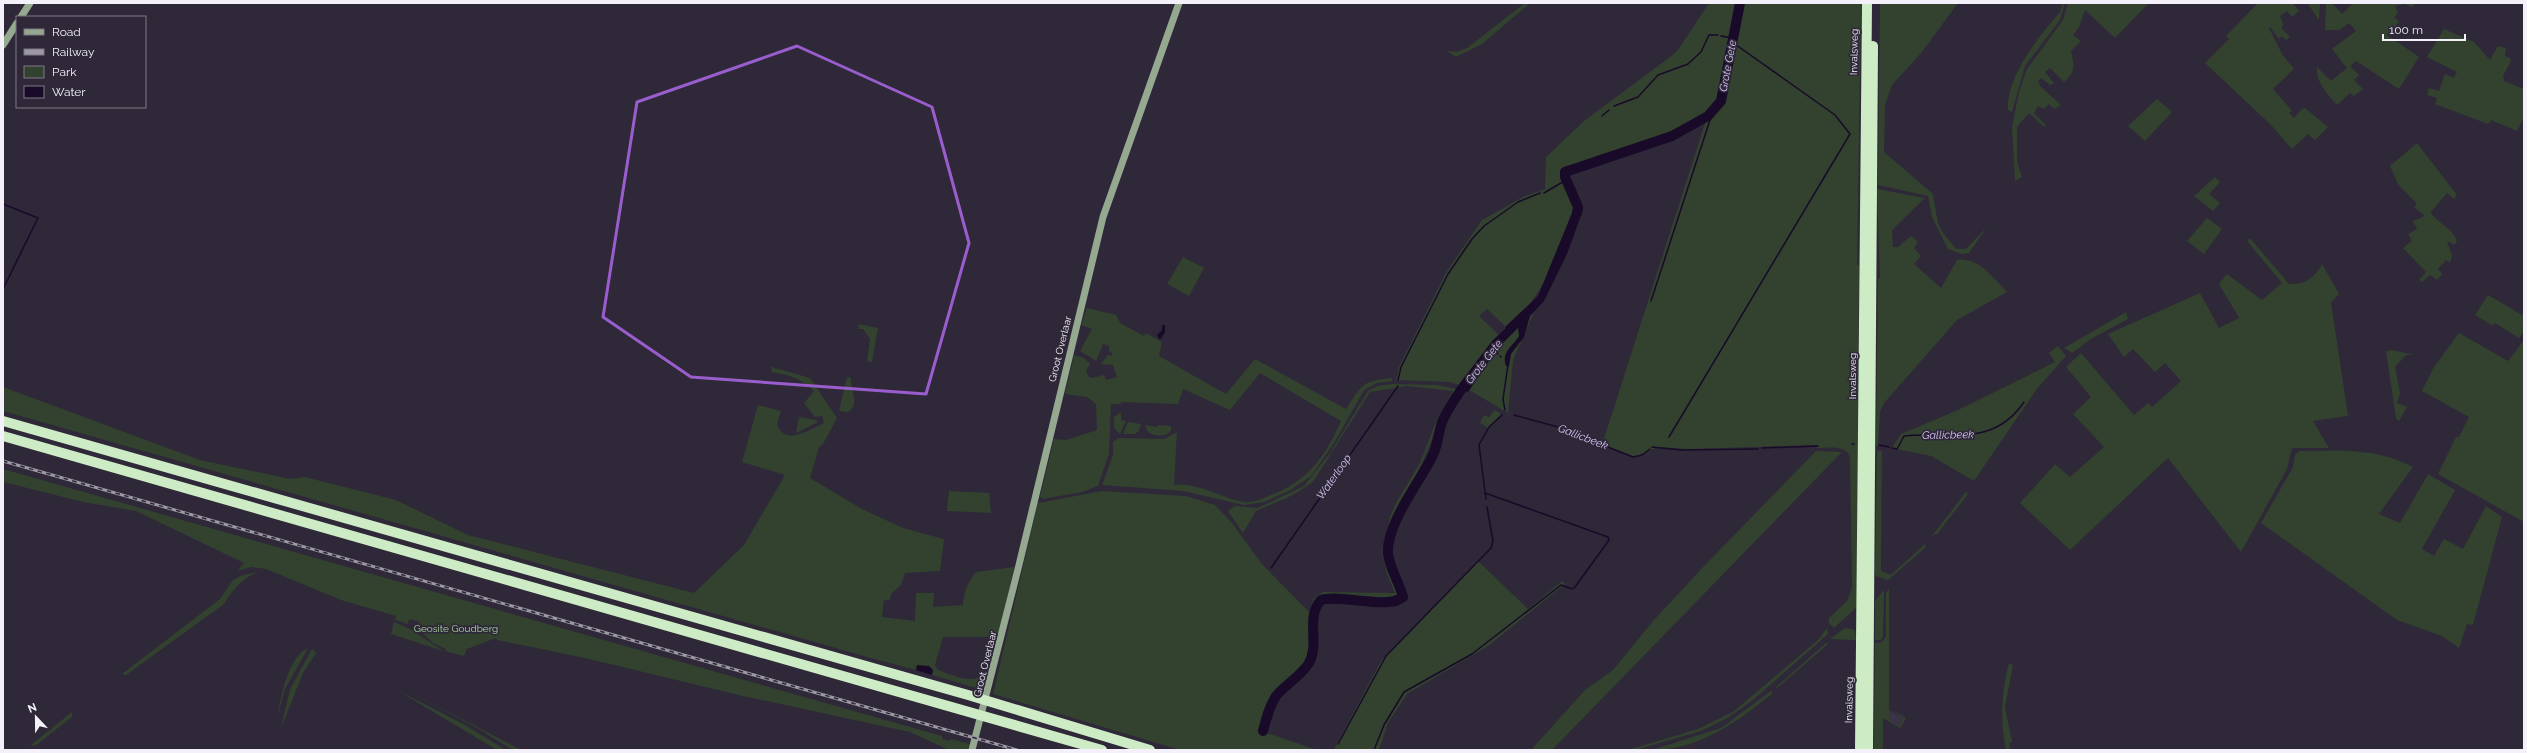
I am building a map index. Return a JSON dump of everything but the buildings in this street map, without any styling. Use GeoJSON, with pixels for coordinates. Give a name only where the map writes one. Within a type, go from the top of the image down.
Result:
{"type":"FeatureCollection","features":[{"type":"Feature","properties":{"kind":"highway","name":"Invalsweg"},"geometry":{"type":"LineString","coordinates":[[1860,750],[1867,3]]}},
{"type":"Feature","properties":{"kind":"highway","name":"Invalsweg"},"geometry":{"type":"LineString","coordinates":[[1868,750],[1873,3]]}},
{"type":"Feature","properties":{"kind":"highway"},"geometry":{"type":"LineString","coordinates":[[3,421],[968,695],[1150,750]]}},
{"type":"Feature","properties":{"kind":"highway"},"geometry":{"type":"LineString","coordinates":[[3,436],[964,709],[1102,750]]}},
{"type":"Feature","properties":{"kind":"main road"},"geometry":{"type":"LineString","coordinates":[[22,16],[30,3]]}},
{"type":"Feature","properties":{"kind":"main road","name":"Groot Overlaar"},"geometry":{"type":"LineString","coordinates":[[972,750],[984,708],[1103,217],[1179,3]]}},
{"type":"Feature","properties":{"kind":"main road"},"geometry":{"type":"LineString","coordinates":[[3,45],[16,25]]}},
{"type":"Feature","properties":{"kind":"highlighted area"},"geometry":{"type":"Polygon","coordinates":[[[797,46],[932,107],[969,243],[926,394],[691,377],[603,317],[637,102],[797,46]]]}},
{"type":"Feature","properties":{"kind":"shaded area"},"geometry":{"type":"Polygon","coordinates":[[[1888,709],[1903,718],[1899,726],[1889,719],[1888,709]]]}},
{"type":"Feature","properties":{"kind":"green space"},"geometry":{"type":"Polygon","coordinates":[[[1525,3],[1530,3],[1482,44],[1456,57],[1447,51],[1457,52],[1467,48],[1525,3]]]}},
{"type":"Feature","properties":{"kind":"green space"},"geometry":{"type":"Polygon","coordinates":[[[1709,3],[1736,3],[1719,95],[1712,108],[1689,124],[1604,157],[1563,167],[1561,176],[1576,208],[1549,275],[1530,304],[1506,327],[1487,309],[1479,316],[1499,335],[1459,385],[1450,382],[1396,380],[1399,367],[1447,271],[1482,220],[1525,196],[1545,189],[1546,157],[1584,121],[1678,50],[1709,3]]]}},
{"type":"Feature","properties":{"kind":"green space"},"geometry":{"type":"Polygon","coordinates":[[[1742,3],[1861,3],[1857,265],[1859,265],[1857,607],[1834,628],[1829,623],[1829,618],[1847,601],[1852,587],[1850,459],[1846,451],[1837,448],[1817,448],[1816,445],[1688,449],[1658,447],[1635,457],[1602,445],[1706,120],[1723,102],[1742,3]]]}},
{"type":"Feature","properties":{"kind":"green space"},"geometry":{"type":"Polygon","coordinates":[[[1880,3],[1958,3],[1922,52],[1892,85],[1885,105],[1884,152],[1933,194],[1938,224],[1943,233],[1956,249],[1966,249],[1987,227],[1969,253],[1961,254],[1948,249],[1932,217],[1928,196],[1878,185],[1880,3]]]}},
{"type":"Feature","properties":{"kind":"green space"},"geometry":{"type":"Polygon","coordinates":[[[2063,3],[2065,3],[2060,20],[2025,66],[2012,112],[2008,110],[2009,97],[2012,84],[2018,71],[2034,45],[2060,12],[2063,3]]]}},
{"type":"Feature","properties":{"kind":"green space"},"geometry":{"type":"Polygon","coordinates":[[[2068,3],[2149,3],[2115,38],[2085,10],[2079,27],[2073,35],[2081,41],[2071,51],[2073,68],[2071,75],[2064,82],[2050,68],[2045,72],[2054,83],[2050,85],[2041,78],[2038,81],[2040,86],[2061,105],[2054,109],[2049,104],[2044,109],[2038,106],[2034,113],[2046,125],[2044,127],[2029,113],[2017,127],[2017,162],[2022,177],[2015,181],[2012,127],[2019,92],[2027,69],[2063,20],[2068,3]]]}},
{"type":"Feature","properties":{"kind":"green space"},"geometry":{"type":"Polygon","coordinates":[[[2258,3],[2293,3],[2299,11],[2292,17],[2287,11],[2280,16],[2283,23],[2282,29],[2290,37],[2286,40],[2282,36],[2279,39],[2270,27],[2269,28],[2282,54],[2294,69],[2273,89],[2292,111],[2289,113],[2294,118],[2301,110],[2305,108],[2328,127],[2315,140],[2308,134],[2292,149],[2271,125],[2205,63],[2229,39],[2226,36],[2258,3]]]}},
{"type":"Feature","properties":{"kind":"green space"},"geometry":{"type":"Polygon","coordinates":[[[2307,3],[2320,3],[2319,20],[2307,3]]]}},
{"type":"Feature","properties":{"kind":"green space"},"geometry":{"type":"Polygon","coordinates":[[[2326,3],[2332,3],[2342,14],[2353,3],[2416,3],[2412,7],[2404,4],[2395,6],[2398,13],[2394,17],[2399,22],[2387,35],[2419,57],[2399,89],[2356,61],[2350,66],[2359,75],[2354,80],[2363,89],[2354,96],[2350,93],[2337,105],[2320,83],[2317,67],[2331,81],[2347,68],[2332,49],[2356,31],[2349,23],[2339,30],[2325,30],[2326,3]]]}},
{"type":"Feature","properties":{"kind":"green space"},"geometry":{"type":"Polygon","coordinates":[[[2444,29],[2474,42],[2490,60],[2498,46],[2506,48],[2505,56],[2510,58],[2511,61],[2503,76],[2504,81],[2524,89],[2524,117],[2517,131],[2491,120],[2488,124],[2435,104],[2437,98],[2427,95],[2429,88],[2439,91],[2445,74],[2454,78],[2457,72],[2427,57],[2444,29]]]}},
{"type":"Feature","properties":{"kind":"green space"},"geometry":{"type":"Polygon","coordinates":[[[2157,99],[2172,112],[2145,141],[2128,126],[2157,99]]]}},
{"type":"Feature","properties":{"kind":"green space"},"geometry":{"type":"Polygon","coordinates":[[[2417,143],[2457,195],[2454,199],[2447,193],[2431,212],[2435,218],[2451,231],[2457,240],[2455,245],[2447,241],[2452,256],[2450,263],[2446,260],[2438,269],[2442,274],[2437,280],[2430,275],[2422,282],[2419,280],[2426,272],[2403,248],[2412,241],[2408,234],[2417,229],[2413,221],[2423,217],[2424,215],[2414,207],[2417,204],[2398,184],[2390,166],[2417,143]]]}},
{"type":"Feature","properties":{"kind":"green space"},"geometry":{"type":"Polygon","coordinates":[[[2215,177],[2220,182],[2209,194],[2220,203],[2213,211],[2194,196],[2215,177]]]}},
{"type":"Feature","properties":{"kind":"green space"},"geometry":{"type":"Polygon","coordinates":[[[1877,189],[1925,198],[1892,230],[1893,247],[1898,247],[1911,236],[1918,242],[1914,248],[1921,256],[1914,264],[1941,288],[1957,260],[1965,260],[1972,261],[1979,265],[2007,292],[1957,320],[1884,403],[1880,412],[1878,446],[1876,446],[1878,279],[1880,278],[1877,189]]]}},
{"type":"Feature","properties":{"kind":"green space"},"geometry":{"type":"Polygon","coordinates":[[[2207,218],[2222,229],[2204,254],[2187,241],[2207,218]]]}},
{"type":"Feature","properties":{"kind":"green space"},"geometry":{"type":"Polygon","coordinates":[[[2250,238],[2289,284],[2309,280],[2313,277],[2322,264],[2339,294],[2331,302],[2348,416],[2313,421],[2329,448],[2292,448],[2287,469],[2241,552],[2168,458],[2070,550],[2020,503],[2055,464],[2070,477],[2104,447],[2073,414],[2091,397],[2066,367],[2081,353],[2134,415],[2148,403],[2152,407],[2181,381],[2165,363],[2155,372],[2133,349],[2124,357],[2108,334],[2200,293],[2219,328],[2239,318],[2219,284],[2227,274],[2262,300],[2282,283],[2247,241],[2250,238]]]}},
{"type":"Feature","properties":{"kind":"green space"},"geometry":{"type":"Polygon","coordinates":[[[1183,257],[1204,268],[1189,296],[1167,284],[1183,257]]]}},
{"type":"Feature","properties":{"kind":"green space"},"geometry":{"type":"Polygon","coordinates":[[[2488,295],[2524,316],[2524,332],[2519,338],[2495,323],[2493,326],[2475,315],[2488,295]]]}},
{"type":"Feature","properties":{"kind":"green space"},"geometry":{"type":"Polygon","coordinates":[[[1087,308],[1116,315],[1120,323],[1144,336],[1146,333],[1162,342],[1159,356],[1226,394],[1255,359],[1346,409],[1359,389],[1363,386],[1382,379],[1392,378],[1392,381],[1377,383],[1364,390],[1334,443],[1311,476],[1289,491],[1264,502],[1244,505],[1183,491],[1102,485],[1113,455],[1113,442],[1118,438],[1164,439],[1177,432],[1174,485],[1199,487],[1231,499],[1243,502],[1253,502],[1280,492],[1292,485],[1303,477],[1321,458],[1341,421],[1260,373],[1230,410],[1183,389],[1178,404],[1121,402],[1121,404],[1111,404],[1109,454],[1098,486],[1082,492],[1043,499],[1040,497],[1054,439],[1066,440],[1097,430],[1096,404],[1087,397],[1065,394],[1074,355],[1084,358],[1090,364],[1086,371],[1089,377],[1092,378],[1104,375],[1106,380],[1117,377],[1113,365],[1101,364],[1108,355],[1111,356],[1113,354],[1109,351],[1109,346],[1103,344],[1096,361],[1080,351],[1092,329],[1081,325],[1087,308]]]}},
{"type":"Feature","properties":{"kind":"green space"},"geometry":{"type":"Polygon","coordinates":[[[1534,312],[1513,360],[1508,413],[1469,390],[1504,340],[1534,312]]]}},
{"type":"Feature","properties":{"kind":"green space"},"geometry":{"type":"Polygon","coordinates":[[[2126,312],[2128,319],[2091,339],[2072,353],[2064,348],[2126,312]]]}},
{"type":"Feature","properties":{"kind":"green space"},"geometry":{"type":"Polygon","coordinates":[[[859,324],[878,328],[872,362],[867,361],[870,339],[863,329],[858,329],[859,324]]]}},
{"type":"Feature","properties":{"kind":"green space"},"geometry":{"type":"Polygon","coordinates":[[[2459,333],[2508,361],[2524,340],[2524,522],[2438,474],[2456,437],[2459,437],[2469,417],[2422,391],[2434,367],[2459,333]]]}},
{"type":"Feature","properties":{"kind":"green space"},"geometry":{"type":"Polygon","coordinates":[[[2058,346],[2066,356],[2036,390],[1974,481],[1931,456],[1892,448],[1901,434],[1958,410],[2055,362],[2049,353],[2058,346]]]}},
{"type":"Feature","properties":{"kind":"green space"},"geometry":{"type":"Polygon","coordinates":[[[2392,350],[2414,355],[2406,355],[2395,367],[2400,393],[2397,403],[2407,407],[2399,421],[2396,418],[2386,351],[2392,350]]]}},
{"type":"Feature","properties":{"kind":"green space"},"geometry":{"type":"Polygon","coordinates":[[[768,366],[810,378],[837,418],[823,444],[819,447],[810,478],[862,509],[903,528],[944,539],[940,571],[905,573],[901,585],[891,594],[890,600],[884,600],[882,617],[915,621],[916,593],[934,593],[933,607],[963,605],[966,588],[976,572],[1014,567],[998,637],[943,637],[935,665],[938,670],[960,678],[971,679],[981,676],[986,678],[983,690],[932,675],[933,671],[917,666],[916,670],[867,657],[3,411],[3,387],[200,460],[291,479],[305,477],[396,500],[468,535],[694,593],[744,545],[785,475],[742,462],[758,405],[781,411],[777,424],[780,431],[785,434],[798,434],[824,423],[822,416],[815,417],[804,403],[814,391],[804,383],[794,378],[771,372],[772,369],[768,366]]]}},
{"type":"Feature","properties":{"kind":"green space"},"geometry":{"type":"Polygon","coordinates":[[[847,377],[851,378],[854,402],[851,410],[847,412],[839,411],[847,377]]]}},
{"type":"Feature","properties":{"kind":"green space"},"geometry":{"type":"Polygon","coordinates":[[[1392,384],[1437,385],[1456,389],[1441,415],[1423,461],[1389,530],[1385,553],[1389,569],[1399,593],[1390,598],[1324,594],[1310,608],[1314,598],[1323,592],[1395,593],[1387,574],[1382,553],[1390,517],[1396,503],[1420,463],[1437,419],[1453,391],[1407,386],[1370,392],[1313,482],[1293,495],[1256,511],[1243,533],[1228,511],[1235,506],[1258,508],[1304,486],[1330,453],[1368,391],[1378,386],[1392,384]]]}},
{"type":"Feature","properties":{"kind":"green space"},"geometry":{"type":"Polygon","coordinates":[[[1495,410],[1501,414],[1488,428],[1480,423],[1484,415],[1489,417],[1495,410]]]}},
{"type":"Feature","properties":{"kind":"green space"},"geometry":{"type":"Polygon","coordinates":[[[1121,412],[1121,420],[1126,421],[1120,434],[1114,428],[1114,417],[1121,412]]]}},
{"type":"Feature","properties":{"kind":"green space"},"geometry":{"type":"Polygon","coordinates":[[[799,417],[816,420],[818,422],[796,433],[799,417]]]}},
{"type":"Feature","properties":{"kind":"green space"},"geometry":{"type":"Polygon","coordinates":[[[1128,422],[1141,424],[1139,431],[1135,434],[1123,434],[1128,422]]]}},
{"type":"Feature","properties":{"kind":"green space"},"geometry":{"type":"Polygon","coordinates":[[[1145,425],[1157,427],[1158,425],[1171,426],[1171,431],[1166,434],[1156,435],[1147,431],[1145,425]]]}},
{"type":"Feature","properties":{"kind":"green space"},"geometry":{"type":"Polygon","coordinates":[[[1816,451],[1842,452],[1552,750],[1531,750],[1585,690],[1613,670],[1653,621],[1816,451]]]}},
{"type":"Feature","properties":{"kind":"green space"},"geometry":{"type":"Polygon","coordinates":[[[1877,451],[1882,451],[1881,571],[1891,575],[1925,544],[1926,547],[1888,580],[1876,576],[1875,573],[1877,451]]]}},
{"type":"Feature","properties":{"kind":"green space"},"geometry":{"type":"Polygon","coordinates":[[[2299,451],[2344,451],[2371,453],[2385,456],[2413,467],[2379,514],[2400,523],[2428,474],[2455,490],[2422,549],[2434,556],[2444,539],[2463,549],[2486,506],[2502,517],[2473,625],[2467,624],[2459,648],[2442,636],[2397,620],[2261,523],[2293,467],[2295,455],[2299,451]]]}},
{"type":"Feature","properties":{"kind":"green space","name":"Geosite Goudberg"},"geometry":{"type":"Polygon","coordinates":[[[3,469],[942,736],[942,739],[950,741],[951,739],[970,744],[968,750],[949,750],[910,732],[743,696],[585,658],[497,640],[496,638],[467,649],[464,656],[445,651],[446,649],[433,643],[419,630],[423,627],[418,621],[409,619],[408,624],[395,620],[396,616],[341,600],[266,569],[252,567],[237,571],[244,563],[136,511],[83,502],[3,482],[3,469]]]}},
{"type":"Feature","properties":{"kind":"green space"},"geometry":{"type":"Polygon","coordinates":[[[949,491],[989,493],[991,513],[947,511],[949,491]]]}},
{"type":"Feature","properties":{"kind":"green space"},"geometry":{"type":"Polygon","coordinates":[[[1102,491],[1186,496],[1215,505],[1232,523],[1262,564],[1311,614],[1310,651],[1306,661],[1274,694],[1267,705],[1258,730],[1317,750],[1180,750],[993,694],[1038,503],[1102,491]]]}},
{"type":"Feature","properties":{"kind":"green space"},"geometry":{"type":"Polygon","coordinates":[[[1966,492],[1968,494],[1937,534],[1932,536],[1966,492]]]}},
{"type":"Feature","properties":{"kind":"green space"},"geometry":{"type":"Polygon","coordinates":[[[1478,561],[1528,609],[1562,581],[1565,584],[1488,646],[1407,694],[1388,723],[1379,750],[1334,749],[1381,661],[1478,561]]]}},
{"type":"Feature","properties":{"kind":"green space"},"geometry":{"type":"Polygon","coordinates":[[[257,572],[246,578],[238,585],[224,604],[126,675],[122,674],[220,599],[233,580],[243,575],[257,572]]]}},
{"type":"Feature","properties":{"kind":"green space"},"geometry":{"type":"Polygon","coordinates":[[[1889,589],[1889,719],[1899,726],[1903,718],[1891,709],[1906,718],[1900,728],[1883,718],[1883,750],[1874,750],[1875,643],[1882,642],[1886,637],[1886,593],[1889,589]]]}},
{"type":"Feature","properties":{"kind":"green space"},"geometry":{"type":"Polygon","coordinates":[[[1884,590],[1883,636],[1881,640],[1875,640],[1875,601],[1884,590]]]}},
{"type":"Feature","properties":{"kind":"green space"},"geometry":{"type":"Polygon","coordinates":[[[394,622],[412,630],[443,651],[391,634],[394,622]]]}},
{"type":"Feature","properties":{"kind":"green space"},"geometry":{"type":"Polygon","coordinates":[[[1827,628],[1828,634],[1753,700],[1729,717],[1701,731],[1635,750],[1628,750],[1698,729],[1733,712],[1818,640],[1827,628]]]}},
{"type":"Feature","properties":{"kind":"green space"},"geometry":{"type":"Polygon","coordinates":[[[1845,628],[1855,630],[1856,640],[1830,639],[1845,628]]]}},
{"type":"Feature","properties":{"kind":"green space"},"geometry":{"type":"Polygon","coordinates":[[[1827,642],[1828,644],[1777,688],[1776,687],[1827,642]]]}},
{"type":"Feature","properties":{"kind":"green space"},"geometry":{"type":"Polygon","coordinates":[[[308,648],[285,689],[278,714],[281,697],[291,668],[301,653],[308,648]]]}},
{"type":"Feature","properties":{"kind":"green space"},"geometry":{"type":"Polygon","coordinates":[[[312,649],[316,653],[303,673],[281,728],[290,689],[312,649]]]}},
{"type":"Feature","properties":{"kind":"green space"},"geometry":{"type":"Polygon","coordinates":[[[2009,663],[2013,665],[2005,707],[2012,742],[2009,743],[2010,750],[2006,750],[2002,706],[2004,685],[2009,663]]]}},
{"type":"Feature","properties":{"kind":"green space"},"geometry":{"type":"Polygon","coordinates":[[[395,684],[521,750],[513,750],[477,728],[395,684]]]}},
{"type":"Feature","properties":{"kind":"green space"},"geometry":{"type":"Polygon","coordinates":[[[397,690],[465,725],[506,750],[497,750],[397,690]]]}},
{"type":"Feature","properties":{"kind":"green space"},"geometry":{"type":"Polygon","coordinates":[[[1771,691],[1773,693],[1746,714],[1717,732],[1686,745],[1670,749],[1652,750],[1721,728],[1771,691]]]}},
{"type":"Feature","properties":{"kind":"green space"},"geometry":{"type":"Polygon","coordinates":[[[72,712],[72,717],[35,746],[31,745],[72,712]]]}},
{"type":"Feature","properties":{"kind":"water"},"geometry":{"type":"Polygon","coordinates":[[[1580,199],[1583,210],[1567,254],[1544,301],[1530,316],[1524,337],[1511,354],[1509,366],[1506,366],[1505,357],[1508,350],[1519,336],[1518,328],[1499,347],[1468,392],[1458,386],[1492,341],[1538,296],[1574,208],[1572,203],[1580,199]]]}},
{"type":"Feature","properties":{"kind":"water"},"geometry":{"type":"Polygon","coordinates":[[[1162,325],[1165,325],[1165,332],[1160,340],[1157,335],[1162,330],[1162,325]]]}},
{"type":"Feature","properties":{"kind":"water"},"geometry":{"type":"Polygon","coordinates":[[[917,665],[929,666],[933,670],[932,675],[916,670],[917,665]]]}},
{"type":"Feature","properties":{"kind":"waterway","name":"Grote Gete"},"geometry":{"type":"LineString","coordinates":[[1577,213],[1578,207],[1565,177],[1565,172],[1672,136],[1708,116],[1721,101],[1740,3]]}},
{"type":"Feature","properties":{"kind":"waterway"},"geometry":{"type":"LineString","coordinates":[[1614,106],[1638,97],[1658,75],[1688,64],[1701,52],[1709,35],[1718,35]]}},
{"type":"Feature","properties":{"kind":"waterway"},"geometry":{"type":"LineString","coordinates":[[1721,36],[1733,38]]}},
{"type":"Feature","properties":{"kind":"waterway"},"geometry":{"type":"LineString","coordinates":[[1669,437],[1850,134],[1835,115],[1732,42]]}},
{"type":"Feature","properties":{"kind":"waterway"},"geometry":{"type":"LineString","coordinates":[[1602,116],[1609,110]]}},
{"type":"Feature","properties":{"kind":"waterway"},"geometry":{"type":"LineString","coordinates":[[1651,301],[1710,120],[1708,116]]}},
{"type":"Feature","properties":{"kind":"waterway"},"geometry":{"type":"LineString","coordinates":[[1544,193],[1566,180]]}},
{"type":"Feature","properties":{"kind":"waterway"},"geometry":{"type":"LineString","coordinates":[[1398,380],[1401,367],[1448,274],[1472,239],[1484,226],[1518,202],[1540,193]]}},
{"type":"Feature","properties":{"kind":"waterway"},"geometry":{"type":"LineString","coordinates":[[3,204],[38,218],[3,289]]}},
{"type":"Feature","properties":{"kind":"waterway"},"geometry":{"type":"LineString","coordinates":[[1494,350],[1498,354]]}},
{"type":"Feature","properties":{"kind":"waterway","name":"Gallicbeek"},"geometry":{"type":"LineString","coordinates":[[1505,410],[1503,399],[1508,365]]}},
{"type":"Feature","properties":{"kind":"waterway","name":"Grote Gete"},"geometry":{"type":"LineString","coordinates":[[1263,731],[1276,696],[1302,672],[1309,663],[1313,647],[1314,614],[1316,607],[1321,600],[1341,599],[1387,602],[1396,601],[1403,597],[1388,554],[1392,530],[1404,504],[1434,453],[1442,422],[1454,400],[1470,378]]}},
{"type":"Feature","properties":{"kind":"waterway","name":"Waterloop"},"geometry":{"type":"LineString","coordinates":[[1271,568],[1398,386]]}},
{"type":"Feature","properties":{"kind":"waterway","name":"Gallicbeek"},"geometry":{"type":"LineString","coordinates":[[1892,448],[1897,449],[1904,436],[1954,435],[1985,432],[1999,426],[2012,416],[2024,402]]}},
{"type":"Feature","properties":{"kind":"waterway"},"geometry":{"type":"LineString","coordinates":[[1486,499],[1479,445],[1489,427],[1502,415]]}},
{"type":"Feature","properties":{"kind":"waterway","name":"Gallicbeek"},"geometry":{"type":"LineString","coordinates":[[1514,415],[1558,427],[1633,457],[1642,455],[1650,449]]}},
{"type":"Feature","properties":{"kind":"waterway","name":"Gallicbeek"},"geometry":{"type":"LineString","coordinates":[[1879,445],[1889,447]]}},
{"type":"Feature","properties":{"kind":"waterway","name":"Gallicbeek"},"geometry":{"type":"LineString","coordinates":[[1762,448],[1818,446]]}},
{"type":"Feature","properties":{"kind":"waterway","name":"Gallicbeek"},"geometry":{"type":"LineString","coordinates":[[1652,447],[1682,450],[1758,449]]}},
{"type":"Feature","properties":{"kind":"waterway"},"geometry":{"type":"LineString","coordinates":[[1374,750],[1384,725],[1404,692],[1472,654],[1561,585],[1572,589],[1575,587],[1609,540],[1608,537],[1485,493]]}},
{"type":"Feature","properties":{"kind":"waterway"},"geometry":{"type":"LineString","coordinates":[[1338,744],[1386,656],[1491,548],[1493,541],[1487,507]]}},
{"type":"Feature","properties":{"kind":"railway"},"geometry":{"type":"LineString","coordinates":[[3,461],[1017,750]]}}]}
